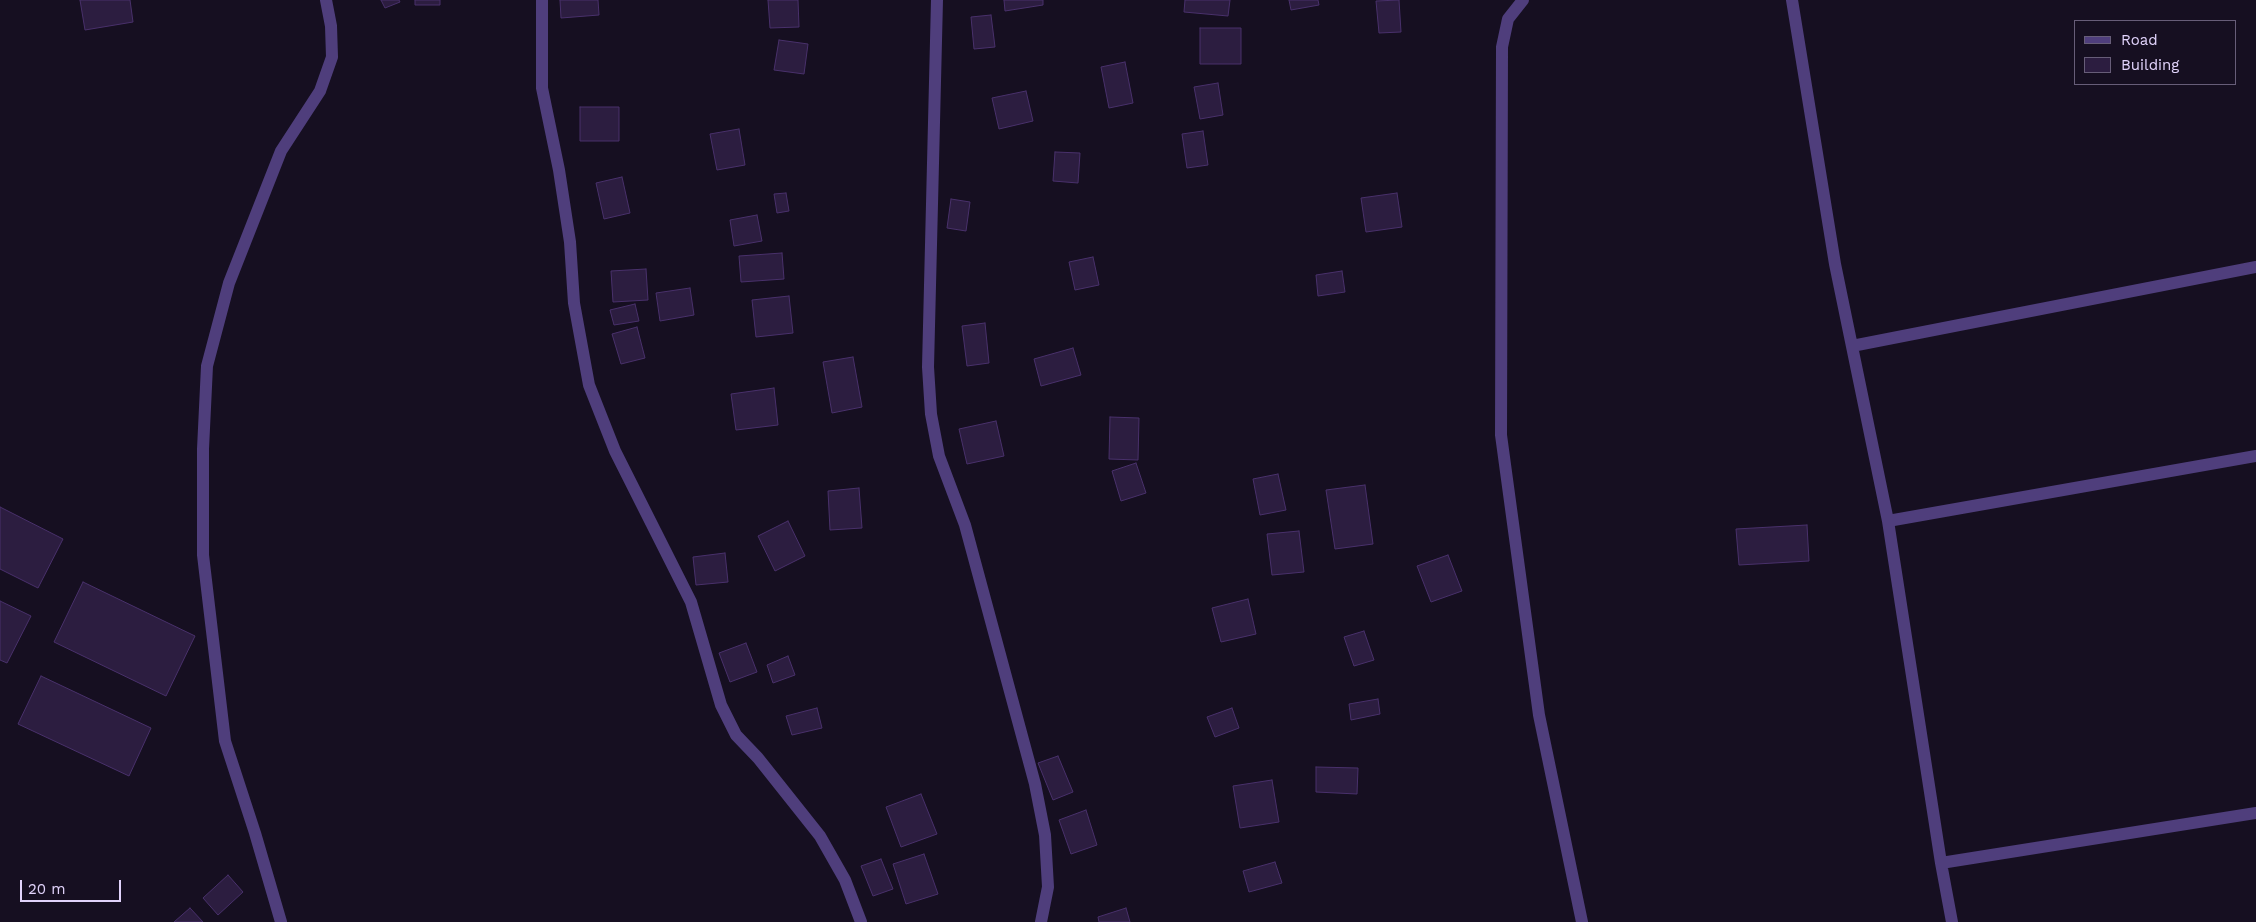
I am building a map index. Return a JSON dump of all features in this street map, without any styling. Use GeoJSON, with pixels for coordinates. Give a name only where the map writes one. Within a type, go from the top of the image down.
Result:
{"type":"FeatureCollection","features":[{"type":"Feature","properties":{"kind":"street"},"geometry":{"type":"LineString","coordinates":[[281,922],[255,832],[224,741],[203,555],[203,449],[207,366],[229,283],[281,151],[320,91],[332,57],[332,26],[326,0]]}},
{"type":"Feature","properties":{"kind":"street"},"geometry":{"type":"LineString","coordinates":[[542,0],[542,88],[559,170],[570,242],[574,303],[589,385],[630,483],[691,602],[721,705],[736,735],[758,758],[820,836],[845,880],[861,922]]}},
{"type":"Feature","properties":{"kind":"street"},"geometry":{"type":"LineString","coordinates":[[937,0],[928,358],[931,414],[939,456],[966,525],[1035,784],[1045,836],[1048,888],[1041,922]]}},
{"type":"Feature","properties":{"kind":"street"},"geometry":{"type":"LineString","coordinates":[[1522,0],[1508,19],[1502,47],[1501,436],[1539,715],[1582,922]]}},
{"type":"Feature","properties":{"kind":"street"},"geometry":{"type":"LineString","coordinates":[[1792,0],[1835,264],[1888,521],[1941,863],[1952,922]]}},
{"type":"Feature","properties":{"kind":"street"},"geometry":{"type":"LineString","coordinates":[[1852,346],[2256,266]]}},
{"type":"Feature","properties":{"kind":"street"},"geometry":{"type":"LineString","coordinates":[[1888,521],[2256,456]]}},
{"type":"Feature","properties":{"kind":"street"},"geometry":{"type":"LineString","coordinates":[[1941,863],[2256,813]]}},
{"type":"Feature","properties":{"kind":"building"},"geometry":{"type":"Polygon","coordinates":[[[80,0],[130,0],[133,22],[85,30],[80,0]]]}},
{"type":"Feature","properties":{"kind":"building"},"geometry":{"type":"Polygon","coordinates":[[[381,0],[399,0],[400,2],[385,8],[381,0]]]}},
{"type":"Feature","properties":{"kind":"building"},"geometry":{"type":"Polygon","coordinates":[[[415,0],[440,0],[440,5],[415,5],[415,0]]]}},
{"type":"Feature","properties":{"kind":"building"},"geometry":{"type":"Polygon","coordinates":[[[560,0],[598,0],[599,15],[561,18],[560,0]]]}},
{"type":"Feature","properties":{"kind":"building"},"geometry":{"type":"Polygon","coordinates":[[[768,0],[798,0],[799,27],[770,28],[768,0]]]}},
{"type":"Feature","properties":{"kind":"building"},"geometry":{"type":"Polygon","coordinates":[[[1004,0],[1043,0],[1043,5],[1005,11],[1004,0]]]}},
{"type":"Feature","properties":{"kind":"building"},"geometry":{"type":"Polygon","coordinates":[[[1185,0],[1230,0],[1228,16],[1184,12],[1185,0]]]}},
{"type":"Feature","properties":{"kind":"building"},"geometry":{"type":"Polygon","coordinates":[[[1289,0],[1318,0],[1319,5],[1291,10],[1289,0]]]}},
{"type":"Feature","properties":{"kind":"building"},"geometry":{"type":"Polygon","coordinates":[[[1399,0],[1401,32],[1379,33],[1376,1],[1399,0]]]}},
{"type":"Feature","properties":{"kind":"building"},"geometry":{"type":"Polygon","coordinates":[[[991,15],[995,47],[974,49],[971,17],[991,15]]]}},
{"type":"Feature","properties":{"kind":"building"},"geometry":{"type":"Polygon","coordinates":[[[1200,28],[1241,28],[1241,64],[1200,64],[1200,28]]]}},
{"type":"Feature","properties":{"kind":"building"},"geometry":{"type":"Polygon","coordinates":[[[779,40],[808,44],[804,74],[774,70],[779,40]]]}},
{"type":"Feature","properties":{"kind":"building"},"geometry":{"type":"Polygon","coordinates":[[[1125,62],[1133,103],[1109,108],[1101,67],[1125,62]]]}},
{"type":"Feature","properties":{"kind":"building"},"geometry":{"type":"Polygon","coordinates":[[[1218,83],[1223,115],[1200,119],[1194,87],[1218,83]]]}},
{"type":"Feature","properties":{"kind":"building"},"geometry":{"type":"Polygon","coordinates":[[[1026,91],[1033,121],[999,129],[992,98],[1026,91]]]}},
{"type":"Feature","properties":{"kind":"building"},"geometry":{"type":"Polygon","coordinates":[[[580,107],[619,107],[619,141],[580,141],[580,107]]]}},
{"type":"Feature","properties":{"kind":"building"},"geometry":{"type":"Polygon","coordinates":[[[739,129],[745,165],[717,170],[710,134],[739,129]]]}},
{"type":"Feature","properties":{"kind":"building"},"geometry":{"type":"Polygon","coordinates":[[[1203,131],[1208,165],[1187,168],[1182,134],[1203,131]]]}},
{"type":"Feature","properties":{"kind":"building"},"geometry":{"type":"Polygon","coordinates":[[[1055,152],[1080,153],[1078,183],[1053,181],[1055,152]]]}},
{"type":"Feature","properties":{"kind":"building"},"geometry":{"type":"Polygon","coordinates":[[[622,177],[630,213],[604,219],[596,183],[622,177]]]}},
{"type":"Feature","properties":{"kind":"building"},"geometry":{"type":"Polygon","coordinates":[[[786,193],[789,211],[777,213],[774,194],[786,193]]]}},
{"type":"Feature","properties":{"kind":"building"},"geometry":{"type":"Polygon","coordinates":[[[1397,193],[1402,227],[1366,232],[1361,198],[1397,193]]]}},
{"type":"Feature","properties":{"kind":"building"},"geometry":{"type":"Polygon","coordinates":[[[951,199],[970,202],[966,231],[947,228],[951,199]]]}},
{"type":"Feature","properties":{"kind":"building"},"geometry":{"type":"Polygon","coordinates":[[[757,215],[762,241],[734,246],[730,220],[757,215]]]}},
{"type":"Feature","properties":{"kind":"building"},"geometry":{"type":"Polygon","coordinates":[[[782,253],[784,279],[741,282],[739,256],[782,253]]]}},
{"type":"Feature","properties":{"kind":"building"},"geometry":{"type":"Polygon","coordinates":[[[1093,257],[1099,285],[1075,290],[1069,262],[1093,257]]]}},
{"type":"Feature","properties":{"kind":"building"},"geometry":{"type":"Polygon","coordinates":[[[646,269],[648,300],[613,302],[611,271],[646,269]]]}},
{"type":"Feature","properties":{"kind":"building"},"geometry":{"type":"Polygon","coordinates":[[[1342,271],[1345,292],[1318,296],[1316,275],[1342,271]]]}},
{"type":"Feature","properties":{"kind":"building"},"geometry":{"type":"Polygon","coordinates":[[[690,288],[694,315],[660,321],[656,293],[690,288]]]}},
{"type":"Feature","properties":{"kind":"building"},"geometry":{"type":"Polygon","coordinates":[[[789,296],[793,333],[756,337],[752,300],[789,296]]]}},
{"type":"Feature","properties":{"kind":"building"},"geometry":{"type":"Polygon","coordinates":[[[635,304],[639,321],[614,325],[610,310],[635,304]]]}},
{"type":"Feature","properties":{"kind":"building"},"geometry":{"type":"Polygon","coordinates":[[[985,323],[989,363],[967,366],[962,326],[985,323]]]}},
{"type":"Feature","properties":{"kind":"building"},"geometry":{"type":"Polygon","coordinates":[[[637,327],[645,358],[621,364],[612,334],[637,327]]]}},
{"type":"Feature","properties":{"kind":"building"},"geometry":{"type":"Polygon","coordinates":[[[1073,348],[1081,375],[1041,386],[1034,359],[1073,348]]]}},
{"type":"Feature","properties":{"kind":"building"},"geometry":{"type":"Polygon","coordinates":[[[853,357],[862,407],[832,413],[823,362],[853,357]]]}},
{"type":"Feature","properties":{"kind":"building"},"geometry":{"type":"Polygon","coordinates":[[[774,388],[778,425],[736,430],[731,394],[774,388]]]}},
{"type":"Feature","properties":{"kind":"building"},"geometry":{"type":"Polygon","coordinates":[[[1110,417],[1139,418],[1138,460],[1109,459],[1110,417]]]}},
{"type":"Feature","properties":{"kind":"building"},"geometry":{"type":"Polygon","coordinates":[[[996,421],[1004,456],[967,464],[959,429],[996,421]]]}},
{"type":"Feature","properties":{"kind":"building"},"geometry":{"type":"Polygon","coordinates":[[[1136,463],[1146,493],[1121,501],[1112,471],[1136,463]]]}},
{"type":"Feature","properties":{"kind":"building"},"geometry":{"type":"Polygon","coordinates":[[[1278,474],[1286,510],[1260,515],[1253,479],[1278,474]]]}},
{"type":"Feature","properties":{"kind":"building"},"geometry":{"type":"Polygon","coordinates":[[[1365,485],[1373,544],[1335,549],[1326,490],[1365,485]]]}},
{"type":"Feature","properties":{"kind":"building"},"geometry":{"type":"Polygon","coordinates":[[[859,488],[862,528],[830,530],[828,491],[859,488]]]}},
{"type":"Feature","properties":{"kind":"building"},"geometry":{"type":"Polygon","coordinates":[[[0,507],[63,539],[38,588],[0,569],[0,507]]]}},
{"type":"Feature","properties":{"kind":"building"},"geometry":{"type":"Polygon","coordinates":[[[788,521],[805,556],[775,571],[758,536],[788,521]]]}},
{"type":"Feature","properties":{"kind":"building"},"geometry":{"type":"Polygon","coordinates":[[[1807,525],[1809,561],[1739,565],[1736,529],[1807,525]]]}},
{"type":"Feature","properties":{"kind":"building"},"geometry":{"type":"Polygon","coordinates":[[[1299,531],[1304,572],[1272,575],[1267,534],[1299,531]]]}},
{"type":"Feature","properties":{"kind":"building"},"geometry":{"type":"Polygon","coordinates":[[[725,553],[728,582],[696,585],[693,557],[725,553]]]}},
{"type":"Feature","properties":{"kind":"building"},"geometry":{"type":"Polygon","coordinates":[[[1448,555],[1462,591],[1431,602],[1417,566],[1448,555]]]}},
{"type":"Feature","properties":{"kind":"building"},"geometry":{"type":"Polygon","coordinates":[[[83,582],[195,636],[166,696],[54,642],[83,582]]]}},
{"type":"Feature","properties":{"kind":"building"},"geometry":{"type":"Polygon","coordinates":[[[1248,599],[1256,634],[1221,642],[1212,608],[1248,599]]]}},
{"type":"Feature","properties":{"kind":"building"},"geometry":{"type":"Polygon","coordinates":[[[0,601],[31,616],[7,663],[0,660],[0,601]]]}},
{"type":"Feature","properties":{"kind":"building"},"geometry":{"type":"Polygon","coordinates":[[[1364,631],[1374,660],[1354,666],[1344,637],[1364,631]]]}},
{"type":"Feature","properties":{"kind":"building"},"geometry":{"type":"Polygon","coordinates":[[[746,643],[757,672],[730,682],[719,653],[746,643]]]}},
{"type":"Feature","properties":{"kind":"building"},"geometry":{"type":"Polygon","coordinates":[[[788,656],[795,675],[773,683],[767,665],[788,656]]]}},
{"type":"Feature","properties":{"kind":"building"},"geometry":{"type":"Polygon","coordinates":[[[41,676],[151,728],[129,776],[18,724],[41,676]]]}},
{"type":"Feature","properties":{"kind":"building"},"geometry":{"type":"Polygon","coordinates":[[[1378,699],[1380,714],[1351,720],[1349,704],[1378,699]]]}},
{"type":"Feature","properties":{"kind":"building"},"geometry":{"type":"Polygon","coordinates":[[[817,708],[822,728],[792,735],[786,716],[817,708]]]}},
{"type":"Feature","properties":{"kind":"building"},"geometry":{"type":"Polygon","coordinates":[[[1232,708],[1239,728],[1215,737],[1207,717],[1232,708]]]}},
{"type":"Feature","properties":{"kind":"building"},"geometry":{"type":"Polygon","coordinates":[[[1058,756],[1073,792],[1053,800],[1038,763],[1058,756]]]}},
{"type":"Feature","properties":{"kind":"building"},"geometry":{"type":"Polygon","coordinates":[[[1316,767],[1358,768],[1357,794],[1316,792],[1316,767]]]}},
{"type":"Feature","properties":{"kind":"building"},"geometry":{"type":"Polygon","coordinates":[[[1272,780],[1279,822],[1240,828],[1233,786],[1272,780]]]}},
{"type":"Feature","properties":{"kind":"building"},"geometry":{"type":"Polygon","coordinates":[[[921,794],[937,834],[901,847],[886,807],[921,794]]]}},
{"type":"Feature","properties":{"kind":"building"},"geometry":{"type":"Polygon","coordinates":[[[1086,810],[1097,845],[1071,854],[1059,820],[1086,810]]]}},
{"type":"Feature","properties":{"kind":"building"},"geometry":{"type":"Polygon","coordinates":[[[924,854],[938,894],[906,904],[893,864],[924,854]]]}},
{"type":"Feature","properties":{"kind":"building"},"geometry":{"type":"Polygon","coordinates":[[[881,859],[893,889],[873,896],[861,866],[881,859]]]}},
{"type":"Feature","properties":{"kind":"building"},"geometry":{"type":"Polygon","coordinates":[[[1275,862],[1282,883],[1249,892],[1243,871],[1275,862]]]}},
{"type":"Feature","properties":{"kind":"building"},"geometry":{"type":"Polygon","coordinates":[[[228,875],[243,892],[218,915],[203,898],[228,875]]]}},
{"type":"Feature","properties":{"kind":"building"},"geometry":{"type":"Polygon","coordinates":[[[190,908],[203,922],[174,922],[190,908]]]}},
{"type":"Feature","properties":{"kind":"building"},"geometry":{"type":"Polygon","coordinates":[[[1126,908],[1130,922],[1099,922],[1098,917],[1126,908]]]}}]}
